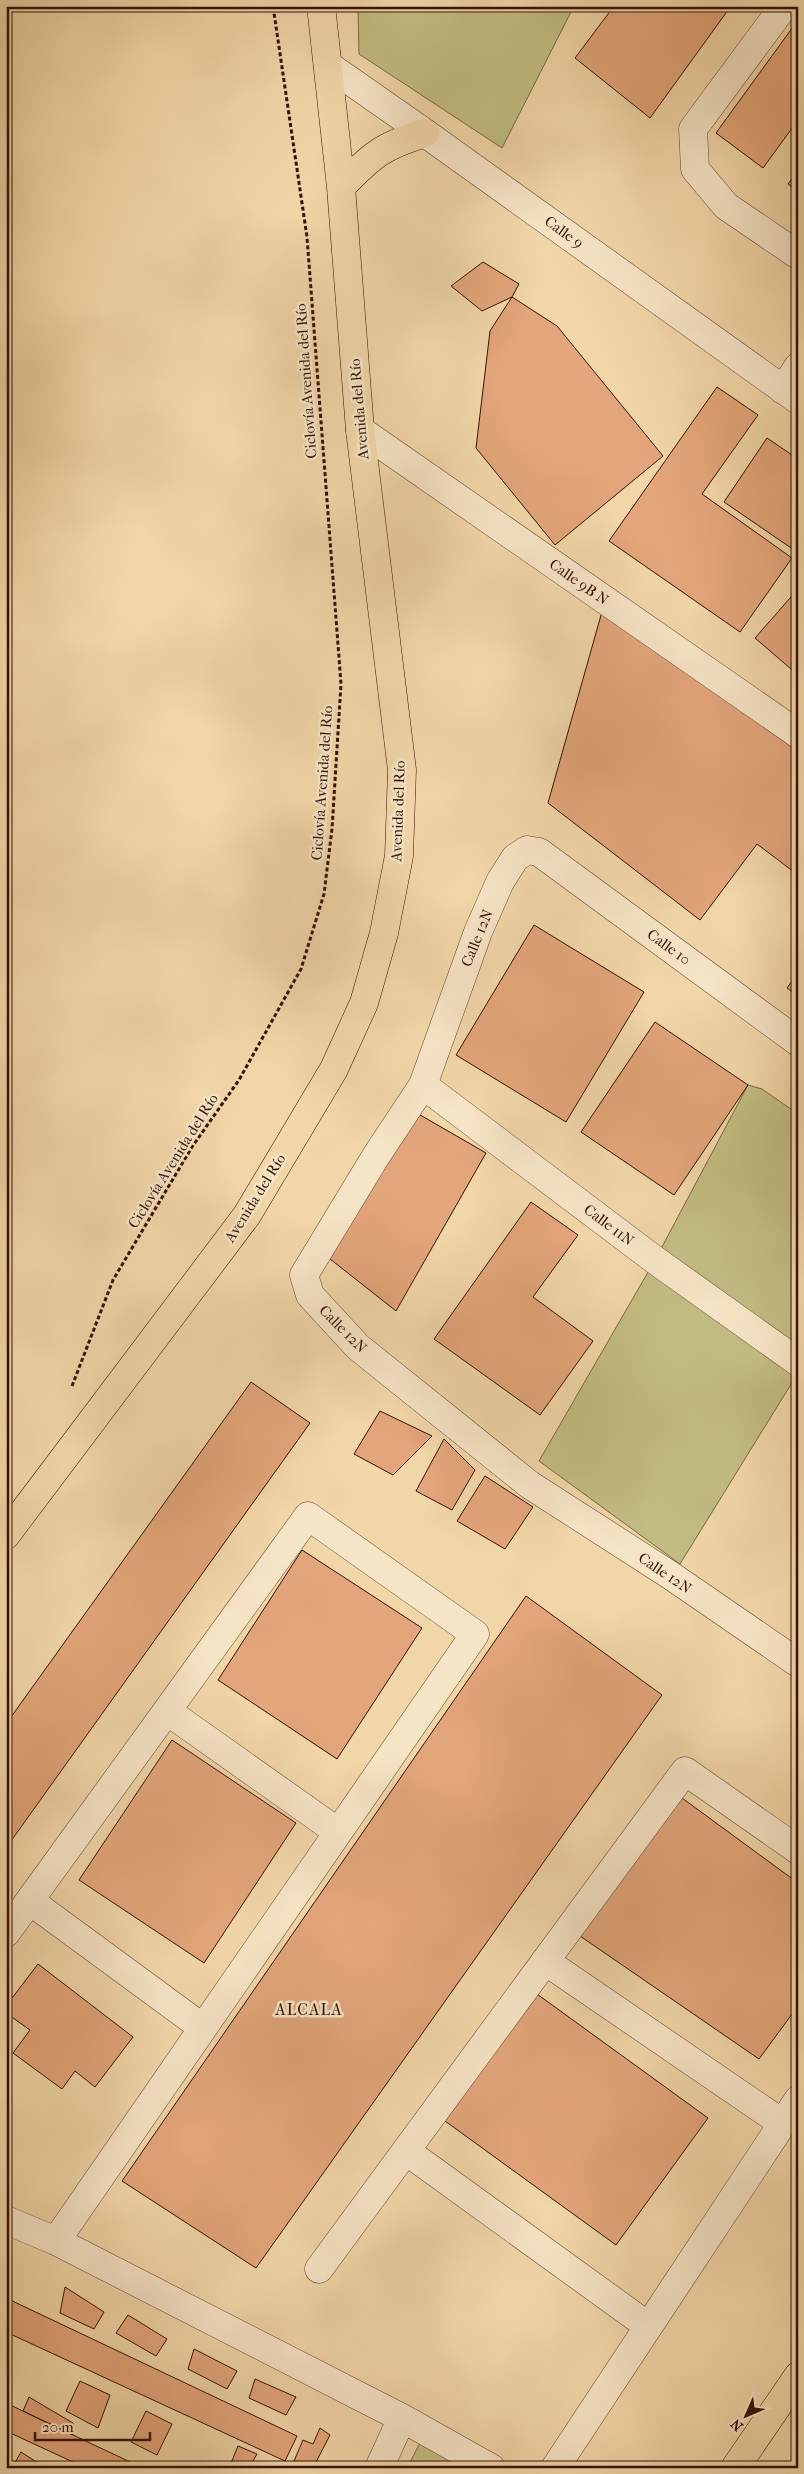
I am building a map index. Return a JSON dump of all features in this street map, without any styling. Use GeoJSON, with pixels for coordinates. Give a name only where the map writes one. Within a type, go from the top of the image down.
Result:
{"type":"FeatureCollection","features":[{"type":"Feature","properties":{"kind":"main road","name":"Avenida del Río"},"geometry":{"type":"LineString","coordinates":[[6,1535],[247,1215],[334,1069],[364,1003],[384,933],[399,856],[402,770],[360,430],[341,187],[321,6]]}},
{"type":"Feature","properties":{"kind":"main road"},"geometry":{"type":"LineString","coordinates":[[341,187],[369,157],[395,142],[425,132]]}},
{"type":"Feature","properties":{"kind":"main road"},"geometry":{"type":"LineString","coordinates":[[735,2468],[798,2376]]}},
{"type":"Feature","properties":{"kind":"street"},"geometry":{"type":"LineString","coordinates":[[784,6],[693,129],[695,169],[726,206],[798,255]]}},
{"type":"Feature","properties":{"kind":"street","name":"Calle 9"},"geometry":{"type":"LineString","coordinates":[[329,66],[425,132],[790,395]]}},
{"type":"Feature","properties":{"kind":"street"},"geometry":{"type":"LineString","coordinates":[[790,395],[798,367]]}},
{"type":"Feature","properties":{"kind":"street","name":"Calle 9B N"},"geometry":{"type":"LineString","coordinates":[[360,430],[798,734]]}},
{"type":"Feature","properties":{"kind":"street","name":"Calle 12N"},"geometry":{"type":"LineString","coordinates":[[539,852],[527,850],[515,858],[500,882],[478,932],[423,1085],[376,1156],[304,1275],[310,1295],[358,1347],[530,1485],[670,1575],[798,1663]]}},
{"type":"Feature","properties":{"kind":"street","name":"Calle 10"},"geometry":{"type":"LineString","coordinates":[[539,852],[798,1042]]}},
{"type":"Feature","properties":{"kind":"street","name":"Calle 11N"},"geometry":{"type":"LineString","coordinates":[[423,1085],[655,1260],[798,1362]]}},
{"type":"Feature","properties":{"kind":"street"},"geometry":{"type":"LineString","coordinates":[[6,1933],[308,1516],[474,1634],[56,2240]]}},
{"type":"Feature","properties":{"kind":"street"},"geometry":{"type":"LineString","coordinates":[[167,1711],[338,1832]]}},
{"type":"Feature","properties":{"kind":"street"},"geometry":{"type":"LineString","coordinates":[[319,2269],[685,1770],[798,1850]]}},
{"type":"Feature","properties":{"kind":"street"},"geometry":{"type":"LineString","coordinates":[[30,1901],[203,2028]]}},
{"type":"Feature","properties":{"kind":"street"},"geometry":{"type":"LineString","coordinates":[[545,1961],[782,2123]]}},
{"type":"Feature","properties":{"kind":"street"},"geometry":{"type":"LineString","coordinates":[[555,2468],[798,2100]]}},
{"type":"Feature","properties":{"kind":"street"},"geometry":{"type":"LineString","coordinates":[[406,2152],[648,2326]]}},
{"type":"Feature","properties":{"kind":"street"},"geometry":{"type":"LineString","coordinates":[[6,2220],[56,2240],[402,2418],[491,2468]]}},
{"type":"Feature","properties":{"kind":"street"},"geometry":{"type":"LineString","coordinates":[[379,2468],[402,2418]]}},
{"type":"Feature","properties":{"kind":"path","name":"Ciclovía Avenida del Río"},"geometry":{"type":"LineString","coordinates":[[70,1389],[76,1382],[113,1280],[192,1148],[239,1080],[301,969],[324,894],[332,829],[340,675],[307,237],[273,6]]}},
{"type":"Feature","properties":{"kind":"shaded area"},"geometry":{"type":"Polygon","coordinates":[[[358,6],[574,6],[502,148],[359,54],[358,6]]]}},
{"type":"Feature","properties":{"kind":"shaded area"},"geometry":{"type":"Polygon","coordinates":[[[748,1085],[762,1089],[798,1114],[798,1373],[680,1564],[539,1461],[655,1260],[748,1085]]]}},
{"type":"Feature","properties":{"kind":"shaded area"},"geometry":{"type":"Polygon","coordinates":[[[422,2439],[478,2468],[407,2468],[422,2439]]]}},
{"type":"Feature","properties":{"kind":"building"},"geometry":{"type":"Polygon","coordinates":[[[614,6],[731,6],[650,118],[575,58],[614,6]]]}},
{"type":"Feature","properties":{"kind":"building"},"geometry":{"type":"Polygon","coordinates":[[[798,20],[798,120],[763,168],[716,133],[798,20]]]}},
{"type":"Feature","properties":{"kind":"building"},"geometry":{"type":"Polygon","coordinates":[[[798,171],[798,191],[788,184],[798,171]]]}},
{"type":"Feature","properties":{"kind":"building"},"geometry":{"type":"Polygon","coordinates":[[[483,262],[519,284],[512,297],[482,311],[451,286],[483,262]]]}},
{"type":"Feature","properties":{"kind":"building"},"geometry":{"type":"Polygon","coordinates":[[[512,297],[557,326],[663,456],[555,545],[476,448],[490,331],[512,297]]]}},
{"type":"Feature","properties":{"kind":"building"},"geometry":{"type":"Polygon","coordinates":[[[717,387],[758,415],[702,494],[792,558],[740,632],[609,541],[717,387]]]}},
{"type":"Feature","properties":{"kind":"building"},"geometry":{"type":"Polygon","coordinates":[[[767,438],[798,459],[797,552],[724,502],[767,438]]]}},
{"type":"Feature","properties":{"kind":"building"},"geometry":{"type":"Polygon","coordinates":[[[798,589],[798,675],[755,638],[798,589]]]}},
{"type":"Feature","properties":{"kind":"building"},"geometry":{"type":"Polygon","coordinates":[[[605,601],[798,750],[798,866],[794,872],[757,844],[700,920],[548,803],[605,601]]]}},
{"type":"Feature","properties":{"kind":"building"},"geometry":{"type":"Polygon","coordinates":[[[534,925],[644,992],[566,1122],[456,1055],[534,925]]]}},
{"type":"Feature","properties":{"kind":"building"},"geometry":{"type":"Polygon","coordinates":[[[798,973],[798,996],[787,988],[798,973]]]}},
{"type":"Feature","properties":{"kind":"building"},"geometry":{"type":"Polygon","coordinates":[[[655,1022],[748,1085],[674,1195],[581,1132],[655,1022]]]}},
{"type":"Feature","properties":{"kind":"building"},"geometry":{"type":"Polygon","coordinates":[[[415,1112],[486,1153],[396,1311],[325,1255],[415,1112]]]}},
{"type":"Feature","properties":{"kind":"building"},"geometry":{"type":"Polygon","coordinates":[[[531,1202],[578,1235],[533,1297],[593,1341],[540,1415],[434,1339],[531,1202]]]}},
{"type":"Feature","properties":{"kind":"building"},"geometry":{"type":"Polygon","coordinates":[[[251,1382],[310,1423],[6,1848],[6,1724],[251,1382]]]}},
{"type":"Feature","properties":{"kind":"building"},"geometry":{"type":"Polygon","coordinates":[[[380,1411],[432,1436],[393,1475],[354,1454],[380,1411]]]}},
{"type":"Feature","properties":{"kind":"building"},"geometry":{"type":"Polygon","coordinates":[[[444,1439],[475,1470],[452,1510],[416,1491],[444,1439]]]}},
{"type":"Feature","properties":{"kind":"building"},"geometry":{"type":"Polygon","coordinates":[[[485,1476],[533,1507],[505,1549],[457,1521],[485,1476]]]}},
{"type":"Feature","properties":{"kind":"building"},"geometry":{"type":"Polygon","coordinates":[[[302,1550],[422,1628],[337,1759],[218,1680],[302,1550]]]}},
{"type":"Feature","properties":{"kind":"building"},"geometry":{"type":"Polygon","coordinates":[[[526,1596],[662,1695],[256,2268],[122,2181],[526,1596]]]}},
{"type":"Feature","properties":{"kind":"building"},"geometry":{"type":"Polygon","coordinates":[[[172,1740],[296,1823],[204,1963],[79,1880],[172,1740]]]}},
{"type":"Feature","properties":{"kind":"building"},"geometry":{"type":"Polygon","coordinates":[[[682,1798],[798,1883],[798,2006],[759,2059],[580,1936],[682,1798]]]}},
{"type":"Feature","properties":{"kind":"building"},"geometry":{"type":"Polygon","coordinates":[[[38,1964],[133,2037],[95,2087],[75,2071],[62,2089],[13,2053],[30,2030],[6,2013],[6,2006],[38,1964]]]}},
{"type":"Feature","properties":{"kind":"building"},"geometry":{"type":"Polygon","coordinates":[[[537,1994],[708,2118],[616,2245],[445,2121],[537,1994]]]}},
{"type":"Feature","properties":{"kind":"building"},"geometry":{"type":"Polygon","coordinates":[[[65,2287],[104,2312],[94,2329],[60,2313],[65,2287]]]}},
{"type":"Feature","properties":{"kind":"building"},"geometry":{"type":"Polygon","coordinates":[[[6,2298],[297,2436],[285,2461],[6,2332],[6,2298]]]}},
{"type":"Feature","properties":{"kind":"building"},"geometry":{"type":"Polygon","coordinates":[[[128,2315],[167,2339],[156,2356],[116,2333],[128,2315]]]}},
{"type":"Feature","properties":{"kind":"building"},"geometry":{"type":"Polygon","coordinates":[[[194,2349],[237,2371],[227,2389],[188,2369],[194,2349]]]}},
{"type":"Feature","properties":{"kind":"building"},"geometry":{"type":"Polygon","coordinates":[[[255,2379],[296,2397],[286,2415],[249,2398],[255,2379]]]}},
{"type":"Feature","properties":{"kind":"building"},"geometry":{"type":"Polygon","coordinates":[[[80,2381],[110,2395],[98,2428],[66,2411],[80,2381]]]}},
{"type":"Feature","properties":{"kind":"building"},"geometry":{"type":"Polygon","coordinates":[[[29,2397],[73,2423],[73,2435],[23,2411],[29,2397]]]}},
{"type":"Feature","properties":{"kind":"building"},"geometry":{"type":"Polygon","coordinates":[[[6,2403],[143,2468],[86,2468],[6,2431],[6,2403]]]}},
{"type":"Feature","properties":{"kind":"building"},"geometry":{"type":"Polygon","coordinates":[[[146,2411],[172,2424],[157,2455],[131,2442],[146,2411]]]}},
{"type":"Feature","properties":{"kind":"building"},"geometry":{"type":"Polygon","coordinates":[[[320,2428],[330,2435],[313,2468],[291,2468],[303,2440],[313,2444],[320,2428]]]}},
{"type":"Feature","properties":{"kind":"building"},"geometry":{"type":"Polygon","coordinates":[[[238,2446],[257,2454],[249,2468],[229,2468],[238,2446]]]}},
{"type":"Feature","properties":{"kind":"building"},"geometry":{"type":"Polygon","coordinates":[[[21,2452],[44,2467],[44,2468],[12,2468],[21,2452]]]}},
{"type":"Feature","properties":{"kind":"building"},"geometry":{"type":"Polygon","coordinates":[[[271,2463],[286,2468],[269,2468],[271,2463]]]}},
{"type":"Feature","properties":{"kind":"district","name":"ALCALA"},"geometry":{"type":"Point","coordinates":[309,2009]}}]}
